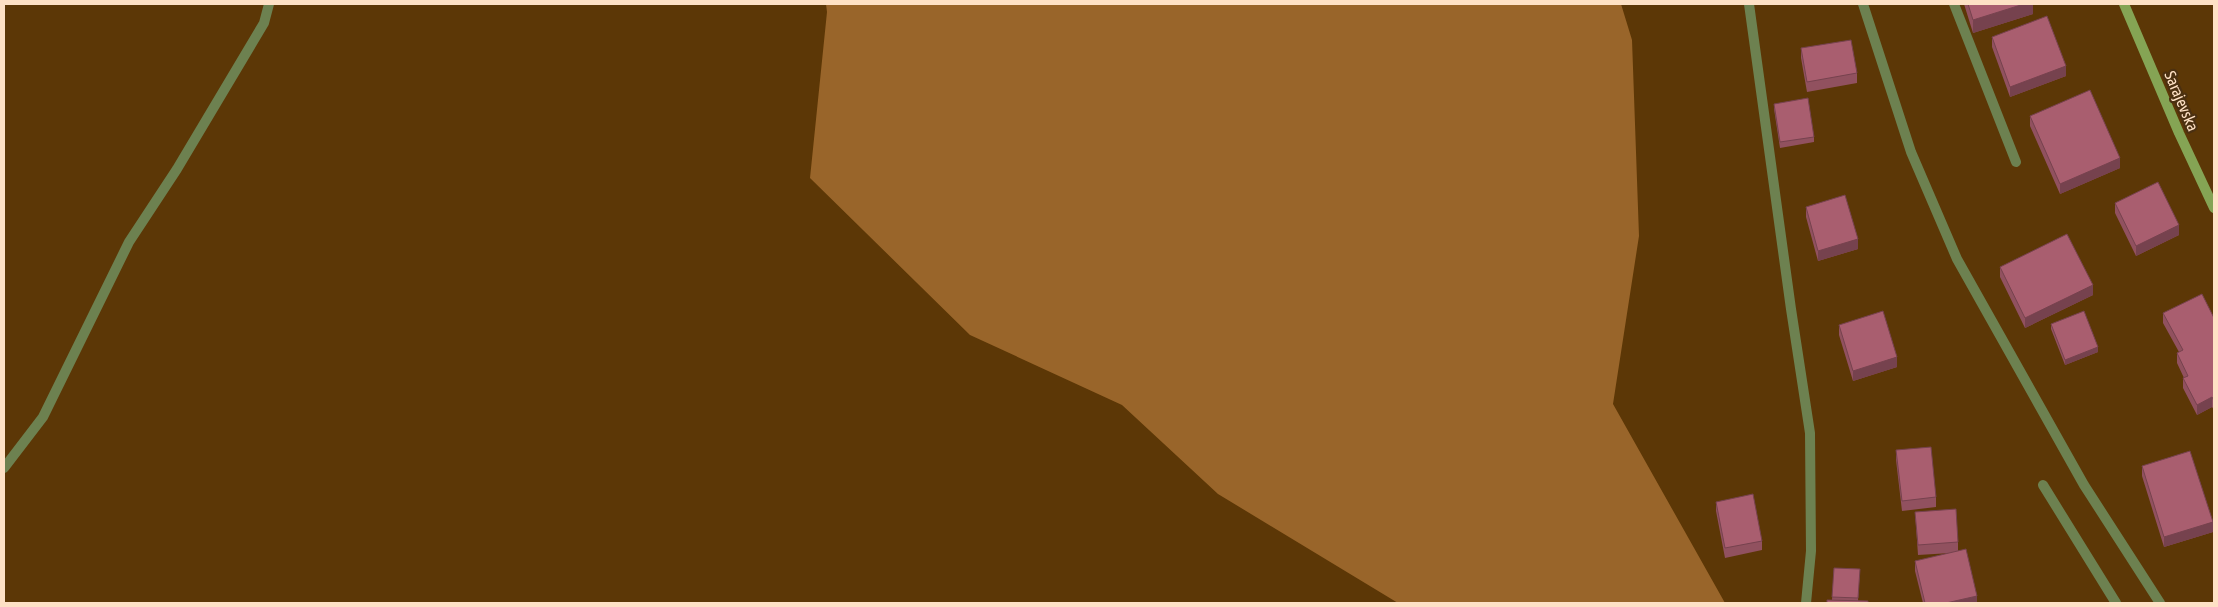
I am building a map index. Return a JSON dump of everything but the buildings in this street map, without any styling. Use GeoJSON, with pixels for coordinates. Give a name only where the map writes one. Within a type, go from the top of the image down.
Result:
{"type":"FeatureCollection","features":[{"type":"Feature","properties":{"kind":"main road","name":"Sarajevska"},"geometry":{"type":"LineString","coordinates":[[2124,4],[2179,133],[2214,208]]}},
{"type":"Feature","properties":{"kind":"street"},"geometry":{"type":"LineString","coordinates":[[4,468],[43,417],[129,242],[178,169],[259,32],[264,23],[269,4]]}},
{"type":"Feature","properties":{"kind":"street"},"geometry":{"type":"LineString","coordinates":[[1749,4],[1810,433],[1811,551],[1806,603]]}},
{"type":"Feature","properties":{"kind":"street"},"geometry":{"type":"LineString","coordinates":[[1863,4],[1911,152],[1957,259],[2084,485],[2160,603]]}},
{"type":"Feature","properties":{"kind":"street"},"geometry":{"type":"LineString","coordinates":[[1954,4],[2016,162]]}},
{"type":"Feature","properties":{"kind":"street"},"geometry":{"type":"LineString","coordinates":[[2042,485],[2116,603]]}},
{"type":"Feature","properties":{"kind":"shaded area"},"geometry":{"type":"Polygon","coordinates":[[[826,4],[1621,4],[1632,40],[1639,236],[1613,404],[1725,603],[1398,603],[1218,494],[1122,405],[970,335],[810,178],[827,12],[826,4]]]}}]}
